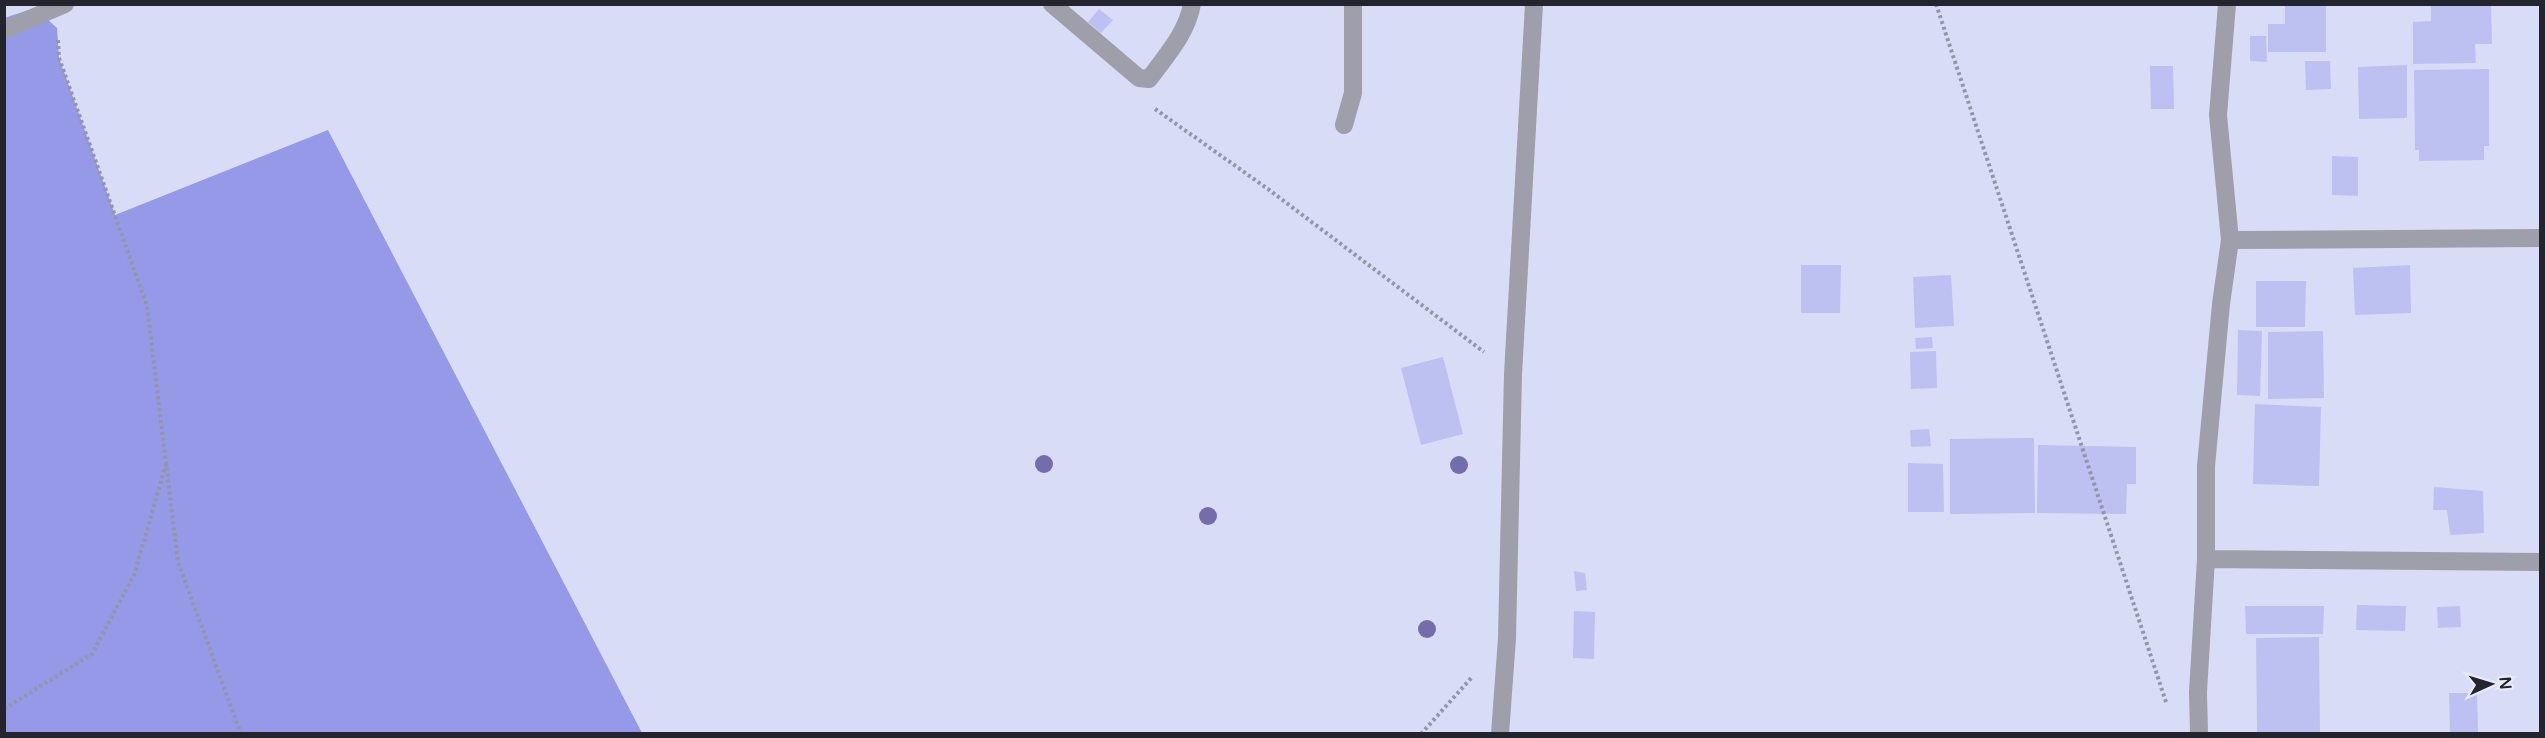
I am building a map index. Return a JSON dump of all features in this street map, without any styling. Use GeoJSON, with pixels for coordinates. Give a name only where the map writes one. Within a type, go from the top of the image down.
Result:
{"type":"FeatureCollection","features":[{"type":"Feature","properties":{"kind":"street"},"geometry":{"type":"LineString","coordinates":[[4,30],[65,4]]}},
{"type":"Feature","properties":{"kind":"street"},"geometry":{"type":"LineString","coordinates":[[1052,4],[1139,78],[1149,79],[1176,43],[1190,17],[1192,4]]}},
{"type":"Feature","properties":{"kind":"street"},"geometry":{"type":"LineString","coordinates":[[1344,125],[1353,93],[1353,4]]}},
{"type":"Feature","properties":{"kind":"street"},"geometry":{"type":"LineString","coordinates":[[1500,734],[1507,638],[1513,374],[1534,4]]}},
{"type":"Feature","properties":{"kind":"street"},"geometry":{"type":"LineString","coordinates":[[2199,734],[2198,692],[2206,559],[2205,466],[2221,304],[2230,240],[2218,115],[2227,4]]}},
{"type":"Feature","properties":{"kind":"street"},"geometry":{"type":"LineString","coordinates":[[2230,240],[2541,238]]}},
{"type":"Feature","properties":{"kind":"street"},"geometry":{"type":"LineString","coordinates":[[2206,559],[2541,561]]}},
{"type":"Feature","properties":{"kind":"path"},"geometry":{"type":"LineString","coordinates":[[1936,4],[2169,711]]}},
{"type":"Feature","properties":{"kind":"path"},"geometry":{"type":"LineString","coordinates":[[58,38],[59,58],[147,306],[178,562],[241,734]]}},
{"type":"Feature","properties":{"kind":"path"},"geometry":{"type":"LineString","coordinates":[[1146,103],[1268,189],[1513,374]]}},
{"type":"Feature","properties":{"kind":"path"},"geometry":{"type":"LineString","coordinates":[[4,709],[92,654],[134,574],[166,462]]}},
{"type":"Feature","properties":{"kind":"path"},"geometry":{"type":"LineString","coordinates":[[1421,734],[1507,638]]}},
{"type":"Feature","properties":{"kind":"shaded area"},"geometry":{"type":"Polygon","coordinates":[[[35,8],[57,28],[59,58],[115,215],[328,130],[642,733],[5,733],[4,18],[35,8]]]}},
{"type":"Feature","properties":{"kind":"building"},"geometry":{"type":"Polygon","coordinates":[[[2285,4],[2326,4],[2326,52],[2268,52],[2268,24],[2285,24],[2285,4]]]}},
{"type":"Feature","properties":{"kind":"building"},"geometry":{"type":"Polygon","coordinates":[[[2431,4],[2491,4],[2492,44],[2475,44],[2476,63],[2413,64],[2413,22],[2431,21],[2431,4]]]}},
{"type":"Feature","properties":{"kind":"building"},"geometry":{"type":"Polygon","coordinates":[[[1099,9],[1113,20],[1101,33],[1088,22],[1099,9]]]}},
{"type":"Feature","properties":{"kind":"building"},"geometry":{"type":"Polygon","coordinates":[[[2250,36],[2266,36],[2267,62],[2250,61],[2250,36]]]}},
{"type":"Feature","properties":{"kind":"building"},"geometry":{"type":"Polygon","coordinates":[[[2305,61],[2330,61],[2331,89],[2306,90],[2305,61]]]}},
{"type":"Feature","properties":{"kind":"building"},"geometry":{"type":"Polygon","coordinates":[[[2407,65],[2407,118],[2359,119],[2358,67],[2407,65]]]}},
{"type":"Feature","properties":{"kind":"building"},"geometry":{"type":"Polygon","coordinates":[[[2150,66],[2173,66],[2174,109],[2151,109],[2150,66]]]}},
{"type":"Feature","properties":{"kind":"building"},"geometry":{"type":"Polygon","coordinates":[[[2489,69],[2489,146],[2484,146],[2484,160],[2419,161],[2419,150],[2415,150],[2414,70],[2489,69]]]}},
{"type":"Feature","properties":{"kind":"building"},"geometry":{"type":"Polygon","coordinates":[[[2332,156],[2358,157],[2358,196],[2332,195],[2332,156]]]}},
{"type":"Feature","properties":{"kind":"building"},"geometry":{"type":"Polygon","coordinates":[[[1801,265],[1841,265],[1840,313],[1801,313],[1801,265]]]}},
{"type":"Feature","properties":{"kind":"building"},"geometry":{"type":"Polygon","coordinates":[[[2410,265],[2411,313],[2355,315],[2353,268],[2410,265]]]}},
{"type":"Feature","properties":{"kind":"building"},"geometry":{"type":"Polygon","coordinates":[[[1951,275],[1954,326],[1915,328],[1913,277],[1951,275]]]}},
{"type":"Feature","properties":{"kind":"building"},"geometry":{"type":"Polygon","coordinates":[[[2256,281],[2306,281],[2305,327],[2256,327],[2256,281]]]}},
{"type":"Feature","properties":{"kind":"building"},"geometry":{"type":"Polygon","coordinates":[[[2238,330],[2262,331],[2260,396],[2237,395],[2238,330]]]}},
{"type":"Feature","properties":{"kind":"building"},"geometry":{"type":"Polygon","coordinates":[[[2323,331],[2324,398],[2268,399],[2268,332],[2323,331]]]}},
{"type":"Feature","properties":{"kind":"building"},"geometry":{"type":"Polygon","coordinates":[[[1932,337],[1933,348],[1916,349],[1915,338],[1932,337]]]}},
{"type":"Feature","properties":{"kind":"building"},"geometry":{"type":"Polygon","coordinates":[[[1936,351],[1937,388],[1911,389],[1910,352],[1936,351]]]}},
{"type":"Feature","properties":{"kind":"building"},"geometry":{"type":"Polygon","coordinates":[[[1443,357],[1463,434],[1421,445],[1401,368],[1443,357]]]}},
{"type":"Feature","properties":{"kind":"building"},"geometry":{"type":"Polygon","coordinates":[[[2255,404],[2321,407],[2319,486],[2253,484],[2255,404]]]}},
{"type":"Feature","properties":{"kind":"building"},"geometry":{"type":"Polygon","coordinates":[[[1929,429],[1931,446],[1911,447],[1910,430],[1929,429]]]}},
{"type":"Feature","properties":{"kind":"building"},"geometry":{"type":"Polygon","coordinates":[[[2034,438],[2035,513],[1950,514],[1950,439],[2034,438]]]}},
{"type":"Feature","properties":{"kind":"building"},"geometry":{"type":"Polygon","coordinates":[[[2038,445],[2136,447],[2136,484],[2127,484],[2126,514],[2037,513],[2038,445]]]}},
{"type":"Feature","properties":{"kind":"building"},"geometry":{"type":"Polygon","coordinates":[[[1908,463],[1943,464],[1944,512],[1908,512],[1908,463]]]}},
{"type":"Feature","properties":{"kind":"building"},"geometry":{"type":"Polygon","coordinates":[[[2434,487],[2483,491],[2484,533],[2450,535],[2447,510],[2433,510],[2434,487]]]}},
{"type":"Feature","properties":{"kind":"building"},"geometry":{"type":"Polygon","coordinates":[[[1574,571],[1585,573],[1587,590],[1576,591],[1574,571]]]}},
{"type":"Feature","properties":{"kind":"building"},"geometry":{"type":"Polygon","coordinates":[[[2357,605],[2406,606],[2405,631],[2356,630],[2357,605]]]}},
{"type":"Feature","properties":{"kind":"building"},"geometry":{"type":"Polygon","coordinates":[[[2245,606],[2324,606],[2323,634],[2246,634],[2245,606]]]}},
{"type":"Feature","properties":{"kind":"building"},"geometry":{"type":"Polygon","coordinates":[[[2460,606],[2461,627],[2438,628],[2437,607],[2460,606]]]}},
{"type":"Feature","properties":{"kind":"building"},"geometry":{"type":"Polygon","coordinates":[[[1574,611],[1595,612],[1594,659],[1573,658],[1574,611]]]}},
{"type":"Feature","properties":{"kind":"building"},"geometry":{"type":"Polygon","coordinates":[[[2319,637],[2320,734],[2257,734],[2256,638],[2319,637]]]}},
{"type":"Feature","properties":{"kind":"building"},"geometry":{"type":"Polygon","coordinates":[[[2449,693],[2477,693],[2478,733],[2450,733],[2449,693]]]}}]}
